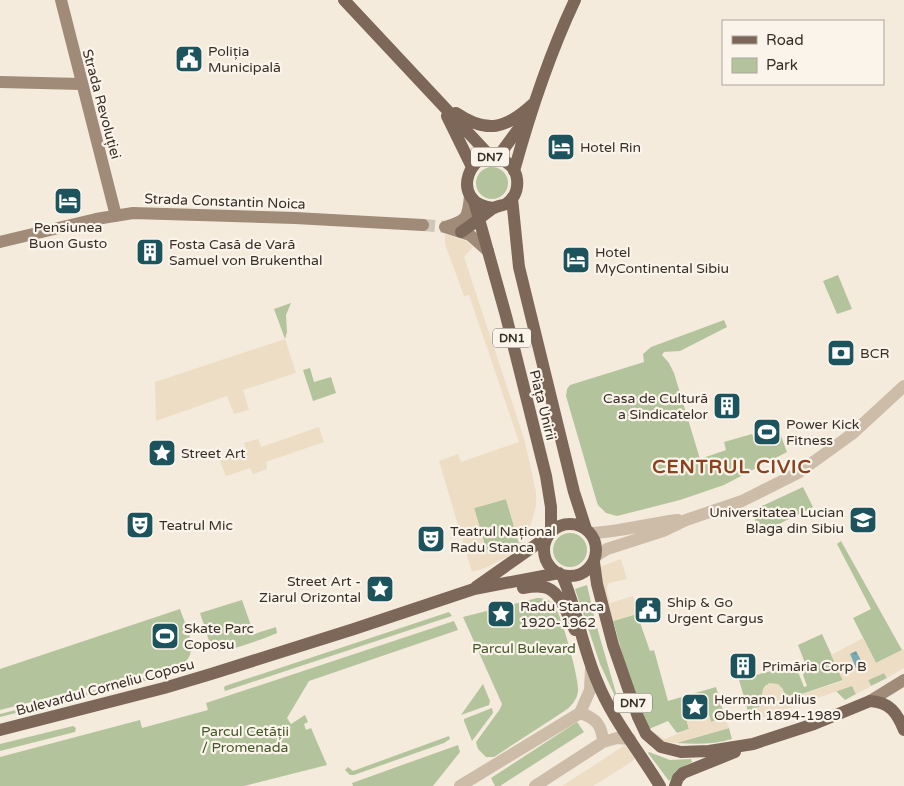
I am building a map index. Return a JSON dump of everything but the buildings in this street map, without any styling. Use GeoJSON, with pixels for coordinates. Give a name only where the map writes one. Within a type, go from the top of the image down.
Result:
{"type":"FeatureCollection","features":[{"type":"Feature","properties":{"kind":"main road","name":"Strada Revoluției"},"geometry":{"type":"LineString","coordinates":[[61,0],[116,216]]}},
{"type":"Feature","properties":{"kind":"main road","name":"DN7"},"geometry":{"type":"LineString","coordinates":[[344,0],[494,158],[510,165],[514,171],[517,184],[512,198]]}},
{"type":"Feature","properties":{"kind":"main road"},"geometry":{"type":"LineString","coordinates":[[514,171],[532,108],[574,0]]}},
{"type":"Feature","properties":{"kind":"main road"},"geometry":{"type":"LineString","coordinates":[[0,82],[82,84]]}},
{"type":"Feature","properties":{"kind":"main road"},"geometry":{"type":"LineString","coordinates":[[440,103],[470,122],[480,126],[493,127],[515,120],[532,108]]}},
{"type":"Feature","properties":{"kind":"main road","name":"DN7"},"geometry":{"type":"LineString","coordinates":[[440,103],[472,167]]}},
{"type":"Feature","properties":{"kind":"main road"},"geometry":{"type":"LineString","coordinates":[[494,158],[532,108]]}},
{"type":"Feature","properties":{"kind":"main road","name":"DN7"},"geometry":{"type":"LineString","coordinates":[[472,198],[466,181],[472,167],[477,162],[494,158]]}},
{"type":"Feature","properties":{"kind":"main road"},"geometry":{"type":"LineString","coordinates":[[488,251],[475,239],[445,227],[464,220],[472,198],[480,205],[494,208]]}},
{"type":"Feature","properties":{"kind":"main road","name":"Piața Unirii"},"geometry":{"type":"LineString","coordinates":[[472,198],[480,220],[506,316],[546,476],[550,507],[549,534],[544,544],[545,558],[553,570],[560,574],[574,605],[582,641],[591,668],[603,695],[630,739]]}},
{"type":"Feature","properties":{"kind":"main road"},"geometry":{"type":"LineString","coordinates":[[461,232],[494,208],[507,203],[512,198]]}},
{"type":"Feature","properties":{"kind":"main road","name":"Piața Unirii"},"geometry":{"type":"LineString","coordinates":[[512,198],[521,276],[574,492],[596,547],[595,559]]}},
{"type":"Feature","properties":{"kind":"main road","name":"Strada Constantin Noica"},"geometry":{"type":"LineString","coordinates":[[0,242],[96,220],[149,212],[423,225]]}},
{"type":"Feature","properties":{"kind":"main road"},"geometry":{"type":"LineString","coordinates":[[549,534],[556,527],[568,523],[580,525],[588,531]]}},
{"type":"Feature","properties":{"kind":"main road","name":"Bulevardul Corneliu Coposu"},"geometry":{"type":"LineString","coordinates":[[474,588],[549,534]]}},
{"type":"Feature","properties":{"kind":"main road"},"geometry":{"type":"LineString","coordinates":[[560,574],[574,576],[580,574],[586,571],[595,559]]}},
{"type":"Feature","properties":{"kind":"main road","name":"DN7"},"geometry":{"type":"LineString","coordinates":[[595,559],[597,584],[620,668],[638,717],[650,738],[667,750],[681,752],[709,751],[753,744]]}},
{"type":"Feature","properties":{"kind":"main road","name":"Bulevardul Corneliu Coposu"},"geometry":{"type":"LineString","coordinates":[[0,730],[211,674],[354,629],[474,588],[560,574]]}},
{"type":"Feature","properties":{"kind":"main road","name":"Bulevardul Corneliu Coposu"},"geometry":{"type":"LineString","coordinates":[[498,585],[516,588],[543,587],[554,590],[582,641]]}},
{"type":"Feature","properties":{"kind":"main road"},"geometry":{"type":"LineString","coordinates":[[870,700],[904,680]]}},
{"type":"Feature","properties":{"kind":"main road"},"geometry":{"type":"LineString","coordinates":[[870,700],[880,701],[891,708],[899,718],[904,730]]}},
{"type":"Feature","properties":{"kind":"main road","name":"DN7"},"geometry":{"type":"LineString","coordinates":[[675,786],[678,778],[690,770],[753,744],[814,724],[870,700]]}},
{"type":"Feature","properties":{"kind":"main road","name":"DN7"},"geometry":{"type":"LineString","coordinates":[[630,739],[660,786]]}},
{"type":"Feature","properties":{"kind":"street"},"geometry":{"type":"LineString","coordinates":[[595,559],[607,550],[742,501],[798,473],[840,443],[903,387]]}},
{"type":"Feature","properties":{"kind":"street"},"geometry":{"type":"LineString","coordinates":[[588,531],[621,531],[662,522],[686,520]]}},
{"type":"Feature","properties":{"kind":"street","name":"Piața Unirii"},"geometry":{"type":"LineString","coordinates":[[580,712],[590,690],[591,668]]}},
{"type":"Feature","properties":{"kind":"street"},"geometry":{"type":"LineString","coordinates":[[460,786],[580,712],[590,716],[599,724],[603,742]]}},
{"type":"Feature","properties":{"kind":"street"},"geometry":{"type":"LineString","coordinates":[[535,786],[603,742],[617,738],[630,739]]}},
{"type":"Feature","properties":{"kind":"green space"},"geometry":{"type":"Polygon","coordinates":[[[492,167],[498,168],[503,172],[507,177],[507,189],[503,194],[498,198],[492,199],[486,198],[481,194],[477,189],[476,183],[477,177],[481,172],[486,168],[492,167]]]}},
{"type":"Feature","properties":{"kind":"green space"},"geometry":{"type":"Polygon","coordinates":[[[838,275],[852,309],[837,314],[823,281],[838,275]]]}},
{"type":"Feature","properties":{"kind":"green space"},"geometry":{"type":"Polygon","coordinates":[[[291,303],[286,315],[287,332],[285,339],[274,309],[291,303]]]}},
{"type":"Feature","properties":{"kind":"green space"},"geometry":{"type":"Polygon","coordinates":[[[724,320],[727,327],[680,351],[664,352],[662,355],[674,373],[700,459],[726,450],[724,442],[752,434],[754,439],[770,438],[768,430],[778,428],[787,452],[724,485],[680,500],[617,516],[606,513],[598,505],[596,499],[566,396],[567,389],[570,385],[644,362],[643,354],[651,347],[724,320]]]}},
{"type":"Feature","properties":{"kind":"green space"},"geometry":{"type":"Polygon","coordinates":[[[310,368],[314,382],[331,377],[336,393],[313,401],[303,370],[310,368]]]}},
{"type":"Feature","properties":{"kind":"green space"},"geometry":{"type":"Polygon","coordinates":[[[803,487],[813,507],[761,533],[751,511],[803,487]]]}},
{"type":"Feature","properties":{"kind":"green space"},"geometry":{"type":"Polygon","coordinates":[[[506,499],[519,543],[487,553],[474,508],[506,499]]]}},
{"type":"Feature","properties":{"kind":"green space"},"geometry":{"type":"Polygon","coordinates":[[[570,533],[582,538],[587,550],[582,562],[570,567],[558,562],[553,550],[558,538],[570,533]]]}},
{"type":"Feature","properties":{"kind":"green space"},"geometry":{"type":"Polygon","coordinates":[[[841,541],[902,650],[876,663],[853,618],[871,609],[837,544],[841,541]]]}},
{"type":"Feature","properties":{"kind":"green space"},"geometry":{"type":"Polygon","coordinates":[[[587,585],[620,707],[600,664],[575,589],[587,585]]]}},
{"type":"Feature","properties":{"kind":"green space","name":"Parcul Bulevard"},"geometry":{"type":"Polygon","coordinates":[[[537,598],[549,601],[557,611],[573,662],[578,691],[573,703],[566,710],[494,757],[486,757],[478,749],[476,742],[502,704],[463,617],[537,598]]]}},
{"type":"Feature","properties":{"kind":"green space"},"geometry":{"type":"Polygon","coordinates":[[[242,600],[254,634],[276,627],[277,633],[223,651],[215,650],[211,647],[200,613],[242,600]]]}},
{"type":"Feature","properties":{"kind":"green space"},"geometry":{"type":"Polygon","coordinates":[[[180,609],[191,644],[189,658],[184,663],[0,710],[0,669],[180,609]]]}},
{"type":"Feature","properties":{"kind":"green space"},"geometry":{"type":"Polygon","coordinates":[[[449,612],[452,616],[225,691],[225,686],[449,612]]]}},
{"type":"Feature","properties":{"kind":"green space"},"geometry":{"type":"Polygon","coordinates":[[[637,614],[650,651],[654,650],[668,701],[716,687],[725,717],[711,722],[708,712],[686,718],[689,729],[677,733],[668,721],[649,729],[634,695],[613,621],[637,614]]]}},
{"type":"Feature","properties":{"kind":"green space","name":"Parcul Cetății / Promenada"},"geometry":{"type":"Polygon","coordinates":[[[454,621],[458,630],[309,681],[287,718],[291,724],[305,715],[308,722],[304,724],[306,730],[311,728],[327,765],[244,786],[0,786],[0,757],[140,720],[142,728],[208,710],[206,703],[454,621]]]}},
{"type":"Feature","properties":{"kind":"green space"},"geometry":{"type":"Polygon","coordinates":[[[822,634],[843,680],[787,699],[782,688],[766,685],[763,692],[765,705],[748,711],[739,680],[795,664],[804,687],[807,686],[803,675],[807,668],[798,645],[822,634]]]}},
{"type":"Feature","properties":{"kind":"green space"},"geometry":{"type":"Polygon","coordinates":[[[175,670],[176,673],[0,717],[0,714],[175,670]]]}},
{"type":"Feature","properties":{"kind":"green space"},"geometry":{"type":"Polygon","coordinates":[[[884,673],[887,678],[871,686],[868,680],[884,673]]]}},
{"type":"Feature","properties":{"kind":"green space"},"geometry":{"type":"Polygon","coordinates":[[[483,684],[490,701],[489,705],[461,715],[483,684]]]}},
{"type":"Feature","properties":{"kind":"green space"},"geometry":{"type":"Polygon","coordinates":[[[852,685],[856,694],[845,700],[836,691],[852,685]]]}},
{"type":"Feature","properties":{"kind":"green space"},"geometry":{"type":"Polygon","coordinates":[[[492,708],[493,713],[472,741],[464,719],[492,708]]]}},
{"type":"Feature","properties":{"kind":"green space"},"geometry":{"type":"Polygon","coordinates":[[[577,722],[584,732],[500,786],[495,786],[491,778],[577,722]]]}},
{"type":"Feature","properties":{"kind":"green space"},"geometry":{"type":"Polygon","coordinates":[[[73,726],[76,728],[75,732],[0,751],[0,744],[73,726]]]}},
{"type":"Feature","properties":{"kind":"green space"},"geometry":{"type":"Polygon","coordinates":[[[729,728],[732,739],[725,741],[697,744],[676,743],[729,728]]]}},
{"type":"Feature","properties":{"kind":"green space"},"geometry":{"type":"Polygon","coordinates":[[[449,736],[450,739],[444,743],[354,775],[350,775],[345,770],[348,767],[353,771],[449,736]]]}},
{"type":"Feature","properties":{"kind":"green space"},"geometry":{"type":"Polygon","coordinates":[[[458,745],[460,752],[433,786],[353,786],[352,783],[458,745]]]}},
{"type":"Feature","properties":{"kind":"green space"},"geometry":{"type":"Polygon","coordinates":[[[649,752],[670,760],[691,759],[692,762],[683,767],[669,781],[649,752]]]}},
{"type":"Feature","properties":{"kind":"shaded area"},"geometry":{"type":"Polygon","coordinates":[[[445,234],[466,241],[473,247],[464,257],[525,442],[536,492],[536,506],[523,541],[511,555],[485,568],[472,572],[439,461],[458,454],[461,462],[519,442],[469,295],[464,296],[445,244],[445,234]],[[506,499],[474,508],[487,552],[519,543],[506,499]]]}},
{"type":"Feature","properties":{"kind":"shaded area"},"geometry":{"type":"Polygon","coordinates":[[[285,339],[296,373],[243,390],[249,410],[234,414],[227,396],[156,421],[155,382],[285,339]]]}},
{"type":"Feature","properties":{"kind":"shaded area"},"geometry":{"type":"Polygon","coordinates":[[[319,427],[324,442],[266,462],[267,469],[253,474],[250,468],[226,476],[220,461],[247,452],[244,443],[258,439],[261,447],[319,427]]]}},
{"type":"Feature","properties":{"kind":"shaded area"},"geometry":{"type":"Polygon","coordinates":[[[621,559],[627,579],[609,583],[607,592],[610,603],[633,596],[639,613],[613,621],[634,695],[649,729],[665,739],[689,729],[686,712],[690,707],[701,705],[708,712],[711,722],[725,717],[729,728],[676,743],[665,742],[647,731],[631,696],[600,578],[600,567],[621,559]]]}},
{"type":"Feature","properties":{"kind":"shaded area"},"geometry":{"type":"Polygon","coordinates":[[[863,638],[876,663],[904,649],[904,668],[887,678],[884,673],[868,680],[871,686],[856,694],[852,686],[752,721],[748,711],[765,705],[762,694],[763,689],[769,683],[778,684],[787,699],[843,681],[831,655],[863,638]]]}},
{"type":"Feature","properties":{"kind":"shaded area"},"geometry":{"type":"Polygon","coordinates":[[[625,745],[635,759],[622,768],[593,786],[562,786],[625,745]]]}},
{"type":"Feature","properties":{"kind":"water"},"geometry":{"type":"Polygon","coordinates":[[[856,651],[863,664],[856,668],[850,654],[856,651]]]}},
{"type":"Feature","properties":{"kind":"tunnel"},"geometry":{"type":"LineString","coordinates":[[423,225],[445,227]]}},
{"type":"Feature","properties":{"kind":"place","name":"Poliția Municipală"},"geometry":{"type":"Point","coordinates":[189,59]}},
{"type":"Feature","properties":{"kind":"place","name":"Hotel Rin"},"geometry":{"type":"Point","coordinates":[561,147]}},
{"type":"Feature","properties":{"kind":"place","name":"Pensiunea Buon Gusto"},"geometry":{"type":"Point","coordinates":[68,201]}},
{"type":"Feature","properties":{"kind":"place","name":"Fosta Casă de Vară Samuel von Brukenthal"},"geometry":{"type":"Point","coordinates":[150,252]}},
{"type":"Feature","properties":{"kind":"place","name":"Hotel MyContinental Sibiu"},"geometry":{"type":"Point","coordinates":[576,260]}},
{"type":"Feature","properties":{"kind":"place","name":"BCR"},"geometry":{"type":"Point","coordinates":[841,353]}},
{"type":"Feature","properties":{"kind":"place","name":"Casa de Cultură a Sindicatelor"},"geometry":{"type":"Point","coordinates":[727,406]}},
{"type":"Feature","properties":{"kind":"place","name":"Power Kick Fitness"},"geometry":{"type":"Point","coordinates":[767,432]}},
{"type":"Feature","properties":{"kind":"place","name":"Street Art"},"geometry":{"type":"Point","coordinates":[162,453]}},
{"type":"Feature","properties":{"kind":"place","name":"Universitatea Lucian Blaga din Sibiu"},"geometry":{"type":"Point","coordinates":[863,520]}},
{"type":"Feature","properties":{"kind":"place","name":"Teatrul Mic"},"geometry":{"type":"Point","coordinates":[140,525]}},
{"type":"Feature","properties":{"kind":"place","name":"Teatrul Național Radu Stanca"},"geometry":{"type":"Point","coordinates":[431,539]}},
{"type":"Feature","properties":{"kind":"place","name":"Street Art - Ziarul Orizontal"},"geometry":{"type":"Point","coordinates":[380,589]}},
{"type":"Feature","properties":{"kind":"place","name":"Ship & Go Urgent Cargus"},"geometry":{"type":"Point","coordinates":[648,610]}},
{"type":"Feature","properties":{"kind":"place","name":"Radu Stanca 1920-1962"},"geometry":{"type":"Point","coordinates":[501,614]}},
{"type":"Feature","properties":{"kind":"place","name":"Skate Parc Coposu"},"geometry":{"type":"Point","coordinates":[165,636]}},
{"type":"Feature","properties":{"kind":"place","name":"Primăria Corp B"},"geometry":{"type":"Point","coordinates":[743,666]}},
{"type":"Feature","properties":{"kind":"place","name":"Hermann Julius Oberth 1894-1989"},"geometry":{"type":"Point","coordinates":[695,707]}},
{"type":"Feature","properties":{"kind":"district","name":"CENTRUL CIVIC"},"geometry":{"type":"Point","coordinates":[732,466]}}]}
